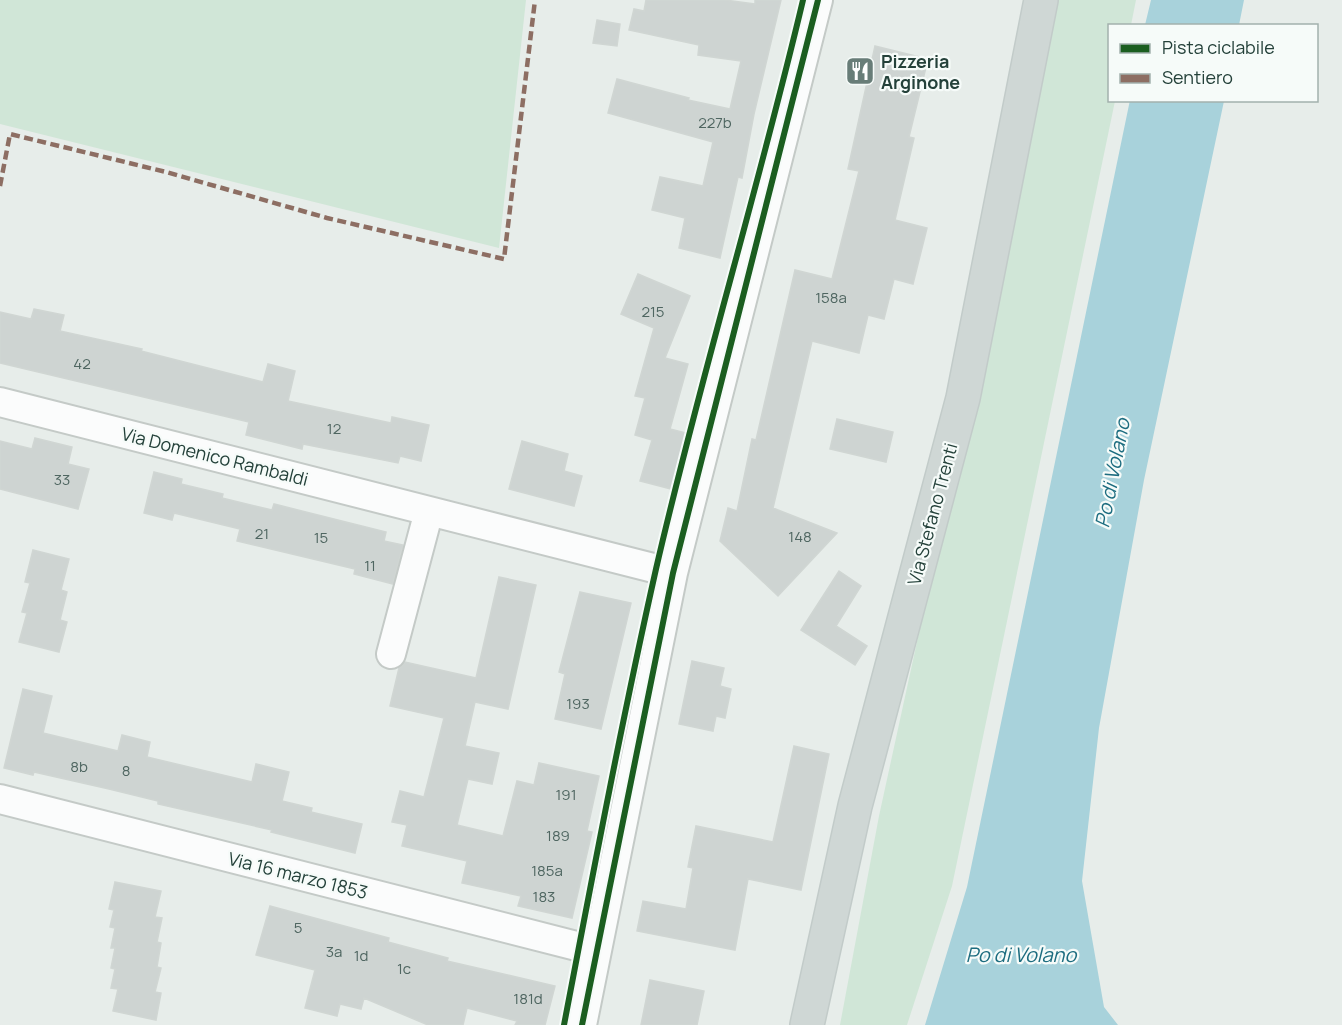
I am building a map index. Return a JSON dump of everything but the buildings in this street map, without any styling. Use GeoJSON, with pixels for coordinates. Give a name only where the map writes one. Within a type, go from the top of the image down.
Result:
{"type":"FeatureCollection","features":[{"type":"Feature","properties":{"kind":"main road","name":"Via Stefano Trenti"},"geometry":{"type":"LineString","coordinates":[[807,1025],[855,806],[963,398],[1041,0]]}},
{"type":"Feature","properties":{"kind":"street"},"geometry":{"type":"LineString","coordinates":[[582,1025],[673,573],[818,0]]}},
{"type":"Feature","properties":{"kind":"street","name":"Via Domenico Rambaldi"},"geometry":{"type":"LineString","coordinates":[[0,402],[673,573]]}},
{"type":"Feature","properties":{"kind":"street"},"geometry":{"type":"LineString","coordinates":[[391,654],[429,511]]}},
{"type":"Feature","properties":{"kind":"street","name":"Via 16 marzo 1853"},"geometry":{"type":"LineString","coordinates":[[0,799],[596,951]]}},
{"type":"Feature","properties":{"kind":"green space"},"geometry":{"type":"Polygon","coordinates":[[[0,0],[526,0],[499,248],[0,124],[0,0]]]}},
{"type":"Feature","properties":{"kind":"green space"},"geometry":{"type":"Polygon","coordinates":[[[1057,0],[1136,0],[1131,24],[1108,24],[1108,102],[1115,102],[952,886],[907,1025],[840,1025],[879,816],[1057,0]]]}},
{"type":"Feature","properties":{"kind":"water"},"geometry":{"type":"Polygon","coordinates":[[[1151,0],[1244,0],[1239,24],[1145,24],[1151,0]]]}},
{"type":"Feature","properties":{"kind":"water","name":"Po di Volano"},"geometry":{"type":"Polygon","coordinates":[[[1130,102],[1224,102],[1144,480],[1099,728],[1082,881],[1104,1007],[1118,1025],[925,1025],[967,887],[1130,102]]]}},
{"type":"Feature","properties":{"kind":"marked path"},"geometry":{"type":"LineString","coordinates":[[0,186],[10,134],[166,172],[327,218],[504,259],[535,0]]}},
{"type":"Feature","properties":{"kind":"cycle path"},"geometry":{"type":"LineString","coordinates":[[564,1025],[656,569],[691,426],[803,0]]}},
{"type":"Feature","properties":{"kind":"cycle path"},"geometry":{"type":"LineString","coordinates":[[582,1025],[673,573],[818,0]]}},
{"type":"Feature","properties":{"kind":"place","name":"Pizzeria Arginone"},"geometry":{"type":"Point","coordinates":[860,71]}}]}
